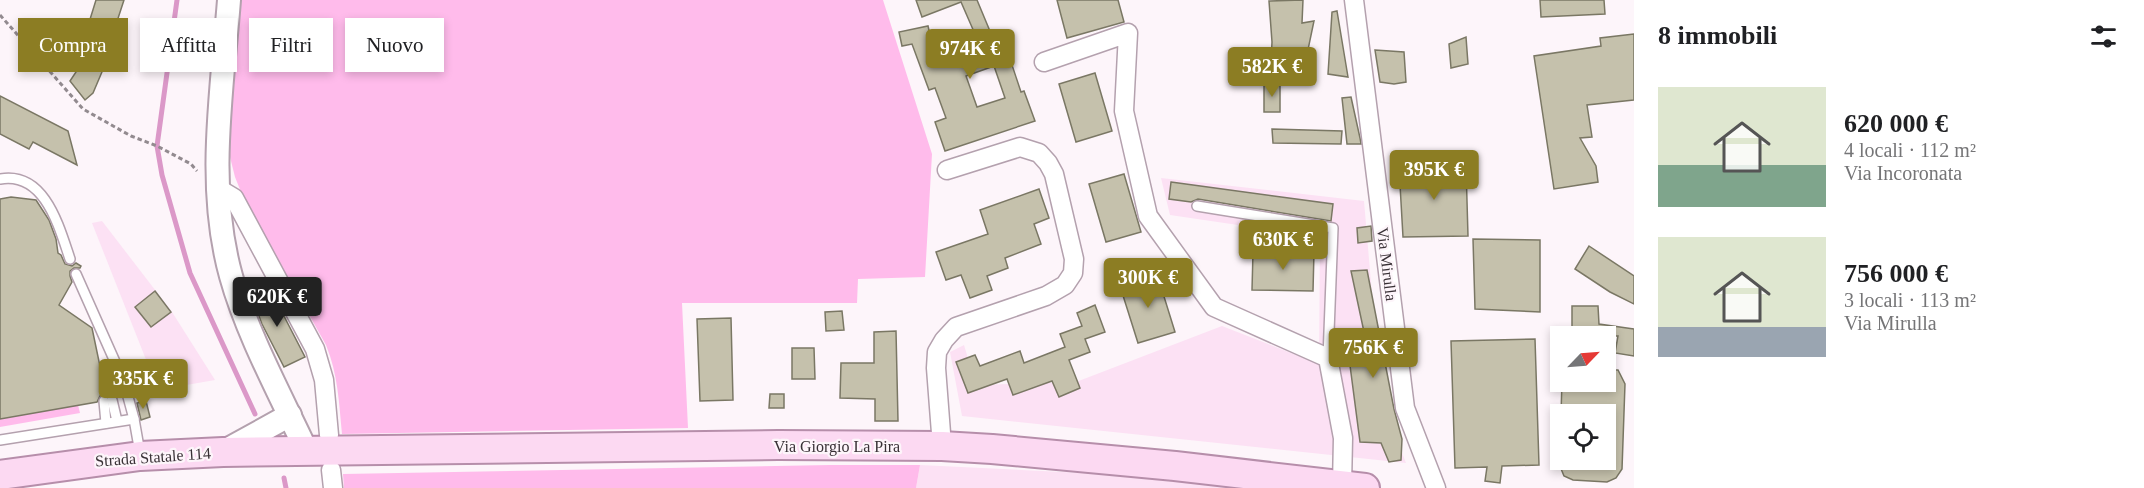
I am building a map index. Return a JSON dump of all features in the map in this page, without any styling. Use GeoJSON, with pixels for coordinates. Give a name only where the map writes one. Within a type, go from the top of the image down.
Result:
{"type":"FeatureCollection","features":[{"type":"Feature","properties":{"kind":"main road","name":"Via Giorgio La Pira"},"geometry":{"type":"LineString","coordinates":[[318,443],[942,446],[1176,466],[1353,487]]}},
{"type":"Feature","properties":{"kind":"main road","name":"Strada Statale 114"},"geometry":{"type":"LineString","coordinates":[[0,475],[140,456],[223,452],[318,443]]}},
{"type":"Feature","properties":{"kind":"street"},"geometry":{"type":"LineString","coordinates":[[229,0],[218,149],[223,239],[244,316],[290,415],[318,443]]}},
{"type":"Feature","properties":{"kind":"street","name":"Via Mirulla"},"geometry":{"type":"LineString","coordinates":[[1354,0],[1405,408],[1436,488]]}},
{"type":"Feature","properties":{"kind":"street"},"geometry":{"type":"LineString","coordinates":[[1044,62],[1128,33],[1124,111],[1148,216],[1214,307],[1328,358],[1353,487]]}},
{"type":"Feature","properties":{"kind":"street"},"geometry":{"type":"LineString","coordinates":[[942,446],[936,368],[937,352],[944,340],[956,327],[1046,296],[1065,285],[1073,273],[1074,259],[1054,174],[1039,153],[1020,147],[947,170]]}},
{"type":"Feature","properties":{"kind":"street"},"geometry":{"type":"LineString","coordinates":[[219,189],[234,198],[315,349],[324,380],[318,443]]}},
{"type":"Feature","properties":{"kind":"street"},"geometry":{"type":"LineString","coordinates":[[223,452],[290,415]]}},
{"type":"Feature","properties":{"kind":"lane"},"geometry":{"type":"LineString","coordinates":[[0,179],[10,178],[22,181],[45,198],[60,229],[70,260]]}},
{"type":"Feature","properties":{"kind":"lane"},"geometry":{"type":"LineString","coordinates":[[1197,206],[1333,228],[1328,358]]}},
{"type":"Feature","properties":{"kind":"lane"},"geometry":{"type":"LineString","coordinates":[[76,274],[123,382],[134,419],[140,456]]}},
{"type":"Feature","properties":{"kind":"lane"},"geometry":{"type":"LineString","coordinates":[[106,423],[108,400],[117,421]]}},
{"type":"Feature","properties":{"kind":"lane"},"geometry":{"type":"LineString","coordinates":[[0,440],[134,419]]}},
{"type":"Feature","properties":{"kind":"path"},"geometry":{"type":"LineString","coordinates":[[0,15],[83,109],[131,136],[157,146],[191,164]]}},
{"type":"Feature","properties":{"kind":"shaded area"},"geometry":{"type":"Polygon","coordinates":[[[237,0],[883,0],[932,154],[925,277],[858,279],[857,303],[682,303],[688,428],[342,434],[336,378],[326,345],[243,197],[235,177],[230,157],[228,128],[232,72],[237,72],[237,0]]]}},
{"type":"Feature","properties":{"kind":"shaded area"},"geometry":{"type":"Polygon","coordinates":[[[1161,178],[1364,201],[1381,399],[1406,463],[962,416],[950,352],[964,345],[976,385],[1076,382],[1222,326],[1319,364],[1320,237],[1170,215],[1161,178]]]}},
{"type":"Feature","properties":{"kind":"shaded area"},"geometry":{"type":"Polygon","coordinates":[[[102,221],[172,312],[215,380],[158,390],[92,223],[102,221]]]}},
{"type":"Feature","properties":{"kind":"shaded area"},"geometry":{"type":"Polygon","coordinates":[[[78,405],[80,413],[0,427],[0,419],[78,405]]]}},
{"type":"Feature","properties":{"kind":"shaded area"},"geometry":{"type":"Polygon","coordinates":[[[920,465],[1147,476],[1246,488],[916,488],[920,465]]]}},
{"type":"Feature","properties":{"kind":"shaded area"},"geometry":{"type":"Polygon","coordinates":[[[920,465],[916,488],[344,488],[343,474],[920,465]]]}},
{"type":"Feature","properties":{"kind":"building"},"geometry":{"type":"Polygon","coordinates":[[[96,0],[124,0],[118,18],[90,18],[96,0]]]}},
{"type":"Feature","properties":{"kind":"building"},"geometry":{"type":"Polygon","coordinates":[[[916,0],[977,0],[992,36],[1001,32],[1021,92],[1024,91],[1035,121],[945,151],[935,122],[946,118],[935,88],[929,90],[912,44],[902,46],[899,32],[928,26],[935,57],[978,41],[961,2],[922,17],[916,0]],[[994,66],[966,76],[977,107],[1005,98],[994,66]]]}},
{"type":"Feature","properties":{"kind":"building"},"geometry":{"type":"Polygon","coordinates":[[[1057,0],[1118,0],[1124,22],[1067,38],[1057,0]]]}},
{"type":"Feature","properties":{"kind":"building"},"geometry":{"type":"Polygon","coordinates":[[[1303,0],[1302,23],[1314,21],[1305,64],[1271,61],[1269,1],[1303,0]]]}},
{"type":"Feature","properties":{"kind":"building"},"geometry":{"type":"Polygon","coordinates":[[[1540,0],[1604,0],[1605,14],[1541,17],[1540,0]]]}},
{"type":"Feature","properties":{"kind":"building"},"geometry":{"type":"Polygon","coordinates":[[[1337,11],[1348,77],[1328,74],[1332,12],[1337,11]]]}},
{"type":"Feature","properties":{"kind":"building"},"geometry":{"type":"Polygon","coordinates":[[[1634,34],[1634,100],[1587,105],[1592,137],[1580,138],[1596,166],[1598,182],[1554,189],[1534,56],[1601,46],[1600,38],[1634,34]]]}},
{"type":"Feature","properties":{"kind":"building"},"geometry":{"type":"Polygon","coordinates":[[[1466,37],[1468,64],[1451,68],[1449,44],[1466,37]]]}},
{"type":"Feature","properties":{"kind":"building"},"geometry":{"type":"Polygon","coordinates":[[[1375,50],[1404,52],[1406,82],[1394,84],[1380,82],[1375,50]]]}},
{"type":"Feature","properties":{"kind":"building"},"geometry":{"type":"Polygon","coordinates":[[[76,72],[102,72],[93,93],[85,100],[70,81],[76,72]]]}},
{"type":"Feature","properties":{"kind":"building"},"geometry":{"type":"Polygon","coordinates":[[[1095,73],[1112,131],[1076,142],[1059,84],[1095,73]]]}},
{"type":"Feature","properties":{"kind":"building"},"geometry":{"type":"Polygon","coordinates":[[[1264,85],[1280,85],[1280,112],[1264,112],[1264,85]]]}},
{"type":"Feature","properties":{"kind":"building"},"geometry":{"type":"Polygon","coordinates":[[[0,96],[68,131],[77,165],[33,142],[29,149],[0,134],[0,96]]]}},
{"type":"Feature","properties":{"kind":"building"},"geometry":{"type":"Polygon","coordinates":[[[1351,97],[1361,144],[1347,144],[1342,98],[1351,97]]]}},
{"type":"Feature","properties":{"kind":"building"},"geometry":{"type":"Polygon","coordinates":[[[1272,129],[1342,131],[1341,144],[1273,143],[1272,129]]]}},
{"type":"Feature","properties":{"kind":"building"},"geometry":{"type":"Polygon","coordinates":[[[1466,166],[1468,236],[1403,237],[1399,167],[1466,166]]]}},
{"type":"Feature","properties":{"kind":"building"},"geometry":{"type":"Polygon","coordinates":[[[1124,174],[1141,232],[1106,242],[1089,184],[1124,174]]]}},
{"type":"Feature","properties":{"kind":"building"},"geometry":{"type":"Polygon","coordinates":[[[1171,182],[1333,204],[1331,221],[1198,199],[1191,202],[1169,199],[1171,182]]]}},
{"type":"Feature","properties":{"kind":"building"},"geometry":{"type":"Polygon","coordinates":[[[1039,189],[1049,218],[1034,224],[1041,244],[1005,258],[1008,268],[987,276],[992,290],[970,298],[961,275],[946,280],[936,252],[988,234],[980,210],[1039,189]]]}},
{"type":"Feature","properties":{"kind":"building"},"geometry":{"type":"Polygon","coordinates":[[[11,197],[36,200],[49,220],[58,253],[65,264],[72,266],[76,263],[81,266],[70,271],[72,282],[59,305],[92,328],[106,395],[100,396],[97,402],[0,419],[0,199],[11,197]]]}},
{"type":"Feature","properties":{"kind":"building"},"geometry":{"type":"Polygon","coordinates":[[[1371,226],[1372,241],[1358,243],[1357,228],[1371,226]]]}},
{"type":"Feature","properties":{"kind":"building"},"geometry":{"type":"Polygon","coordinates":[[[1473,239],[1540,240],[1540,312],[1475,309],[1473,239]]]}},
{"type":"Feature","properties":{"kind":"building"},"geometry":{"type":"Polygon","coordinates":[[[1589,246],[1634,276],[1634,304],[1610,292],[1575,269],[1589,246]]]}},
{"type":"Feature","properties":{"kind":"building"},"geometry":{"type":"Polygon","coordinates":[[[1253,252],[1314,252],[1313,291],[1252,290],[1253,252]]]}},
{"type":"Feature","properties":{"kind":"building"},"geometry":{"type":"Polygon","coordinates":[[[1367,270],[1402,439],[1401,460],[1389,462],[1381,443],[1360,442],[1348,350],[1367,346],[1351,271],[1367,270]]]}},
{"type":"Feature","properties":{"kind":"building"},"geometry":{"type":"Polygon","coordinates":[[[1157,274],[1175,332],[1138,343],[1120,286],[1157,274]]]}},
{"type":"Feature","properties":{"kind":"building"},"geometry":{"type":"Polygon","coordinates":[[[269,287],[305,357],[284,367],[262,324],[251,295],[269,287]]]}},
{"type":"Feature","properties":{"kind":"building"},"geometry":{"type":"Polygon","coordinates":[[[155,291],[171,312],[151,327],[135,307],[155,291]]]}},
{"type":"Feature","properties":{"kind":"building"},"geometry":{"type":"Polygon","coordinates":[[[1095,305],[1105,332],[1085,339],[1090,352],[1069,360],[1080,388],[1059,397],[1052,381],[1013,395],[1007,379],[968,393],[956,362],[975,355],[980,366],[1020,351],[1024,363],[1065,347],[1060,334],[1082,326],[1077,313],[1095,305]]]}},
{"type":"Feature","properties":{"kind":"building"},"geometry":{"type":"Polygon","coordinates":[[[1572,306],[1598,306],[1599,324],[1613,326],[1572,326],[1572,306]]]}},
{"type":"Feature","properties":{"kind":"building"},"geometry":{"type":"Polygon","coordinates":[[[842,311],[844,330],[826,331],[825,312],[842,311]]]}},
{"type":"Feature","properties":{"kind":"building"},"geometry":{"type":"Polygon","coordinates":[[[731,318],[733,400],[700,401],[697,319],[731,318]]]}},
{"type":"Feature","properties":{"kind":"building"},"geometry":{"type":"Polygon","coordinates":[[[1616,326],[1634,329],[1634,356],[1616,353],[1618,336],[1616,336],[1616,326]]]}},
{"type":"Feature","properties":{"kind":"building"},"geometry":{"type":"Polygon","coordinates":[[[896,331],[898,421],[875,421],[875,399],[840,398],[841,363],[874,363],[874,332],[896,331]]]}},
{"type":"Feature","properties":{"kind":"building"},"geometry":{"type":"Polygon","coordinates":[[[1535,339],[1539,465],[1502,466],[1500,483],[1485,481],[1487,467],[1455,468],[1451,341],[1535,339]]]}},
{"type":"Feature","properties":{"kind":"building"},"geometry":{"type":"Polygon","coordinates":[[[792,348],[814,348],[815,379],[792,379],[792,348]]]}},
{"type":"Feature","properties":{"kind":"building"},"geometry":{"type":"Polygon","coordinates":[[[1616,370],[1618,370],[1625,384],[1622,469],[1616,478],[1607,482],[1573,480],[1564,476],[1562,470],[1616,470],[1616,404],[1561,404],[1562,392],[1616,392],[1616,370]]]}},
{"type":"Feature","properties":{"kind":"building"},"geometry":{"type":"Polygon","coordinates":[[[770,394],[784,394],[784,408],[769,408],[770,394]]]}},
{"type":"Feature","properties":{"kind":"building"},"geometry":{"type":"Polygon","coordinates":[[[146,401],[150,417],[141,420],[137,403],[146,401]]]}},
{"type":"Feature","properties":{"kind":"waterway"},"geometry":{"type":"LineString","coordinates":[[177,0],[157,146],[162,175],[190,273],[255,414]]}},
{"type":"Feature","properties":{"kind":"waterway"},"geometry":{"type":"LineString","coordinates":[[284,478],[286,488]]}}]}
